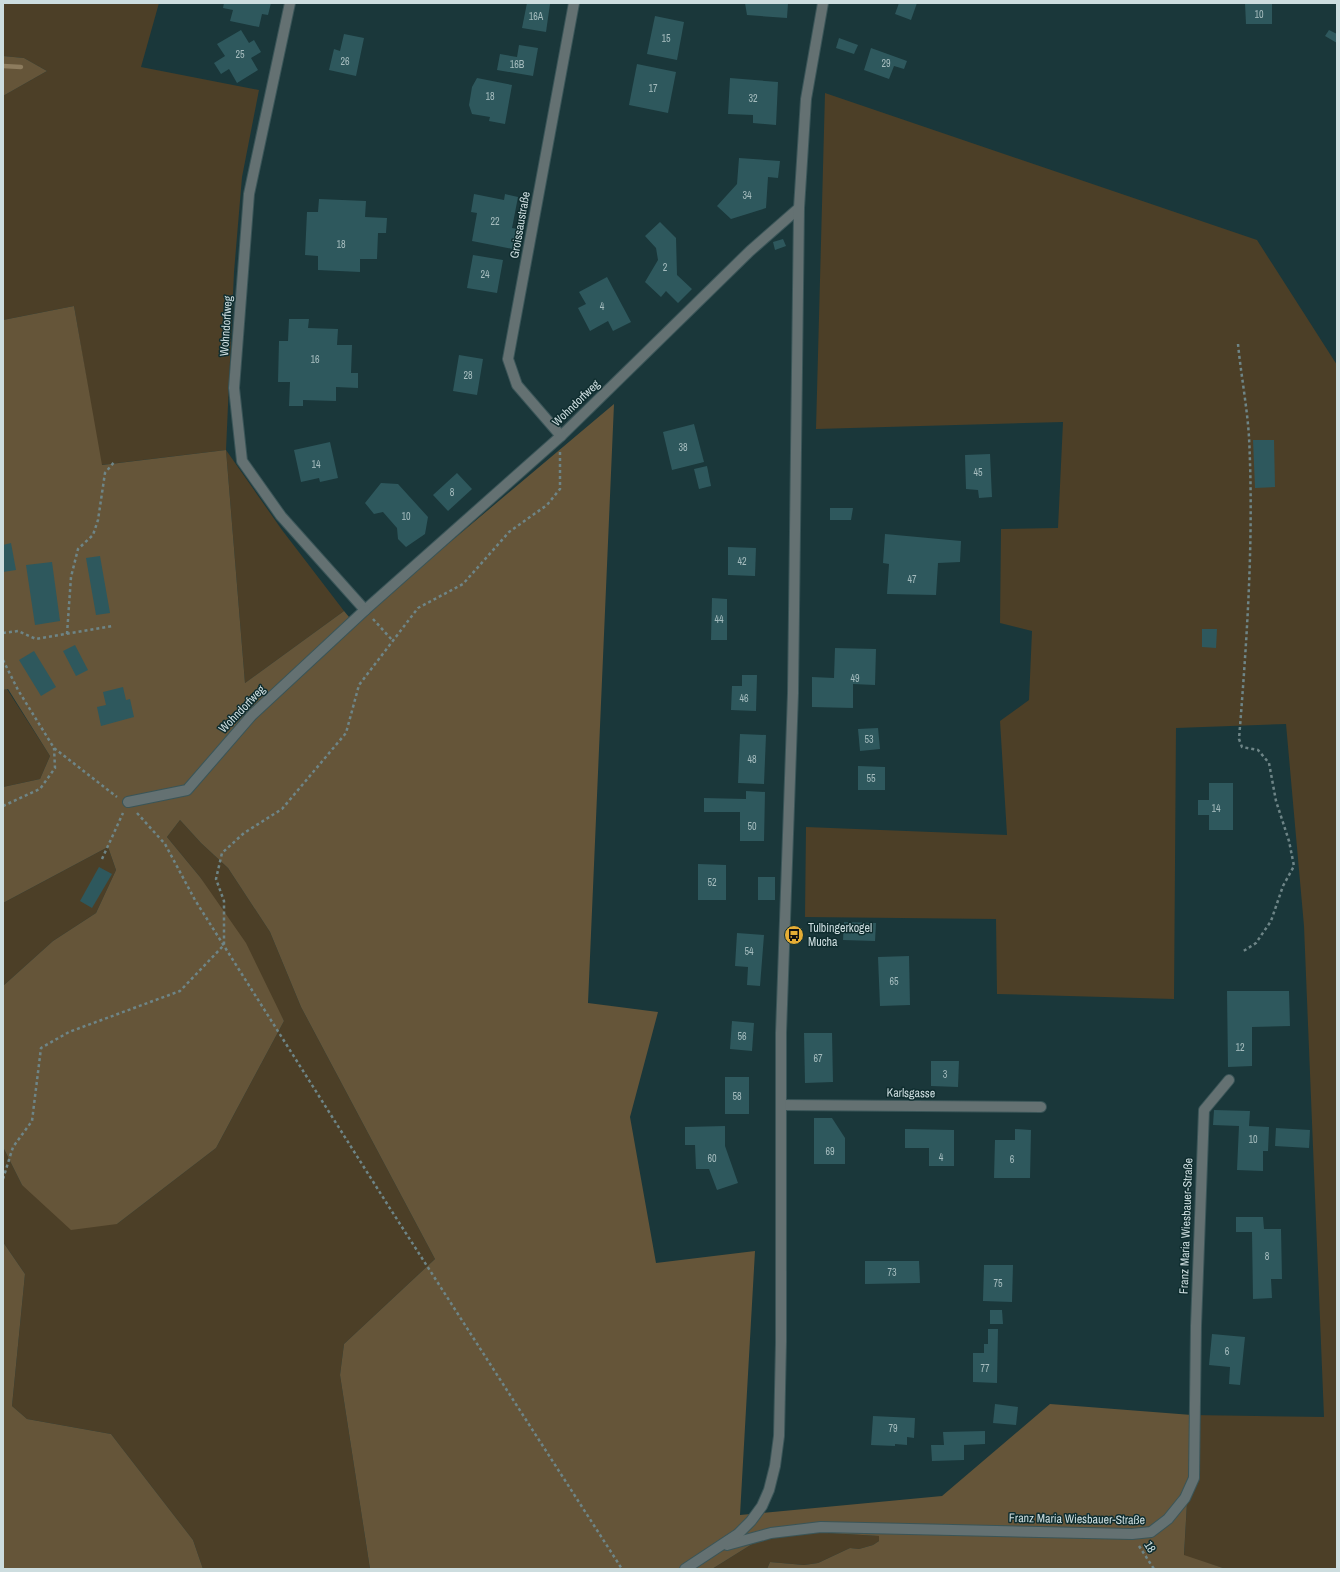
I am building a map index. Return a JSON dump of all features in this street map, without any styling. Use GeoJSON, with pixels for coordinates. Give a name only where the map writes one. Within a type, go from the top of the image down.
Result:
{"type":"FeatureCollection","features":[{"type":"Feature","properties":{"kind":"street","name":"Wohndorfweg"},"geometry":{"type":"LineString","coordinates":[[290,3],[249,194],[234,388],[242,461],[282,516],[365,610]]}},
{"type":"Feature","properties":{"kind":"street","name":"Groissaustraße"},"geometry":{"type":"LineString","coordinates":[[561,436],[517,385],[508,359],[574,3]]}},
{"type":"Feature","properties":{"kind":"street"},"geometry":{"type":"LineString","coordinates":[[685,1569],[738,1534],[751,1521],[762,1506],[769,1490],[775,1466],[779,1436],[781,1350],[781,1034],[793,693],[799,208],[806,99],[823,3]]}},
{"type":"Feature","properties":{"kind":"street","name":"Wohndorfweg"},"geometry":{"type":"LineString","coordinates":[[128,802],[187,790],[252,715],[365,610],[561,436],[750,251],[799,208]]}},
{"type":"Feature","properties":{"kind":"street","name":"Franz Maria Wiesbauer-Straße"},"geometry":{"type":"LineString","coordinates":[[720,1547],[771,1533],[821,1527],[1132,1534],[1151,1532],[1168,1519],[1185,1498],[1194,1478],[1196,1326],[1204,1110],[1229,1080]]}},
{"type":"Feature","properties":{"kind":"street","name":"Karlsgasse"},"geometry":{"type":"LineString","coordinates":[[780,1105],[1041,1107]]}},
{"type":"Feature","properties":{"kind":"path"},"geometry":{"type":"LineString","coordinates":[[1238,344],[1249,436],[1250,525],[1247,643],[1239,739],[1242,747],[1258,750],[1269,763],[1276,801],[1290,841],[1294,866],[1284,886],[1271,921],[1256,943],[1242,952]]}},
{"type":"Feature","properties":{"kind":"path"},"geometry":{"type":"LineString","coordinates":[[3,1179],[13,1147],[32,1121],[41,1048],[69,1032],[180,991],[224,945],[224,901],[216,879],[222,853],[244,833],[282,809],[346,733],[358,685],[418,608],[463,584],[509,532],[547,505],[560,489],[561,436]]}},
{"type":"Feature","properties":{"kind":"path"},"geometry":{"type":"LineString","coordinates":[[67,634],[71,577],[78,549],[93,535],[98,520],[105,473],[115,461]]}},
{"type":"Feature","properties":{"kind":"path"},"geometry":{"type":"LineString","coordinates":[[365,610],[393,641]]}},
{"type":"Feature","properties":{"kind":"path"},"geometry":{"type":"LineString","coordinates":[[3,633],[18,631],[36,639],[113,626]]}},
{"type":"Feature","properties":{"kind":"path"},"geometry":{"type":"LineString","coordinates":[[3,660],[18,690],[54,748],[113,795],[128,802],[164,844],[195,900],[391,1210],[622,1569]]}},
{"type":"Feature","properties":{"kind":"path"},"geometry":{"type":"LineString","coordinates":[[3,806],[40,789],[55,768],[54,748]]}},
{"type":"Feature","properties":{"kind":"path"},"geometry":{"type":"LineString","coordinates":[[102,859],[128,802]]}},
{"type":"Feature","properties":{"kind":"path","name":"18"},"geometry":{"type":"LineString","coordinates":[[1132,1534],[1154,1569]]}},
{"type":"Feature","properties":{"kind":"shaded area"},"geometry":{"type":"Polygon","coordinates":[[[3,3],[159,3],[141,67],[259,90],[242,177],[234,272],[226,450],[101,465],[74,306],[3,320],[3,96],[47,71],[24,58],[3,56],[3,3]]]}},
{"type":"Feature","properties":{"kind":"shaded area"},"geometry":{"type":"Polygon","coordinates":[[[3,56],[24,58],[47,71],[3,96],[3,56]]]}},
{"type":"Feature","properties":{"kind":"shaded area"},"geometry":{"type":"Polygon","coordinates":[[[825,93],[1257,240],[1337,365],[1337,1569],[1226,1569],[1184,1556],[1192,1415],[1324,1417],[1304,926],[1286,724],[1176,728],[1174,999],[997,994],[996,919],[805,917],[806,827],[1007,835],[1000,721],[1029,700],[1032,631],[1000,623],[1001,529],[1058,528],[1063,422],[816,429],[825,93]]]}},
{"type":"Feature","properties":{"kind":"shaded area"},"geometry":{"type":"Polygon","coordinates":[[[74,306],[102,465],[226,450],[245,683],[344,611],[354,623],[614,404],[588,1003],[658,1012],[630,1117],[656,1263],[755,1251],[740,1515],[942,1496],[1050,1404],[1192,1415],[1184,1555],[1226,1569],[767,1569],[770,1562],[804,1565],[818,1563],[850,1548],[859,1549],[873,1545],[879,1541],[879,1536],[795,1533],[757,1541],[712,1569],[370,1569],[340,1375],[344,1344],[435,1259],[301,1007],[270,932],[228,868],[201,843],[180,820],[167,837],[200,877],[246,943],[284,1021],[216,1148],[117,1224],[71,1230],[22,1185],[3,1147],[3,986],[53,941],[96,913],[116,870],[108,847],[3,903],[3,787],[40,779],[50,756],[8,689],[3,690],[3,320],[74,306]]]}},
{"type":"Feature","properties":{"kind":"shaded area"},"geometry":{"type":"Polygon","coordinates":[[[226,450],[282,530],[344,611],[245,683],[226,450]]]}},
{"type":"Feature","properties":{"kind":"shaded area"},"geometry":{"type":"Polygon","coordinates":[[[7,689],[50,756],[40,779],[3,787],[3,690],[7,689]]]}},
{"type":"Feature","properties":{"kind":"shaded area"},"geometry":{"type":"Polygon","coordinates":[[[180,820],[201,843],[228,868],[270,932],[301,1007],[435,1259],[344,1344],[340,1375],[370,1569],[203,1569],[193,1540],[111,1434],[27,1419],[12,1406],[25,1274],[3,1242],[3,1147],[22,1185],[117,1224],[216,1148],[284,1021],[200,877],[167,837],[180,820]]]}},
{"type":"Feature","properties":{"kind":"shaded area"},"geometry":{"type":"Polygon","coordinates":[[[108,847],[116,870],[96,913],[53,941],[3,986],[3,903],[108,847]]]}},
{"type":"Feature","properties":{"kind":"shaded area"},"geometry":{"type":"Polygon","coordinates":[[[3,1242],[25,1274],[12,1406],[27,1419],[111,1434],[193,1540],[203,1569],[3,1569],[3,1242]]]}},
{"type":"Feature","properties":{"kind":"shaded area"},"geometry":{"type":"Polygon","coordinates":[[[795,1533],[879,1536],[879,1541],[873,1545],[859,1549],[850,1548],[818,1563],[804,1565],[770,1562],[767,1569],[712,1569],[757,1541],[795,1533]]]}},
{"type":"Feature","properties":{"kind":"building"},"geometry":{"type":"Polygon","coordinates":[[[224,3],[271,3],[268,15],[262,14],[259,27],[230,21],[233,10],[223,8],[224,3]]]}},
{"type":"Feature","properties":{"kind":"building"},"geometry":{"type":"Polygon","coordinates":[[[527,3],[550,4],[546,32],[522,28],[527,3]]]}},
{"type":"Feature","properties":{"kind":"building"},"geometry":{"type":"Polygon","coordinates":[[[745,3],[788,3],[787,18],[747,15],[745,3]]]}},
{"type":"Feature","properties":{"kind":"building"},"geometry":{"type":"Polygon","coordinates":[[[899,3],[917,3],[911,20],[895,14],[899,3]]]}},
{"type":"Feature","properties":{"kind":"building"},"geometry":{"type":"Polygon","coordinates":[[[1245,3],[1272,3],[1272,24],[1246,24],[1245,3]]]}},
{"type":"Feature","properties":{"kind":"building"},"geometry":{"type":"Polygon","coordinates":[[[655,16],[684,22],[677,60],[647,54],[655,16]]]}},
{"type":"Feature","properties":{"kind":"building"},"geometry":{"type":"Polygon","coordinates":[[[241,30],[249,43],[254,40],[261,52],[251,58],[258,70],[237,83],[229,69],[221,74],[214,63],[225,56],[217,44],[241,30]]]}},
{"type":"Feature","properties":{"kind":"building"},"geometry":{"type":"Polygon","coordinates":[[[1329,30],[1337,34],[1337,43],[1325,36],[1329,30]]]}},
{"type":"Feature","properties":{"kind":"building"},"geometry":{"type":"Polygon","coordinates":[[[344,34],[364,38],[356,76],[329,70],[334,49],[340,51],[344,34]]]}},
{"type":"Feature","properties":{"kind":"building"},"geometry":{"type":"Polygon","coordinates":[[[839,38],[858,45],[854,54],[836,48],[839,38]]]}},
{"type":"Feature","properties":{"kind":"building"},"geometry":{"type":"Polygon","coordinates":[[[519,45],[538,48],[533,76],[497,70],[500,54],[517,57],[519,45]]]}},
{"type":"Feature","properties":{"kind":"building"},"geometry":{"type":"Polygon","coordinates":[[[871,48],[907,61],[904,69],[894,66],[889,79],[864,70],[871,48]]]}},
{"type":"Feature","properties":{"kind":"building"},"geometry":{"type":"Polygon","coordinates":[[[637,64],[676,72],[668,113],[629,105],[637,64]]]}},
{"type":"Feature","properties":{"kind":"building"},"geometry":{"type":"Polygon","coordinates":[[[477,78],[512,85],[505,124],[489,121],[490,117],[472,114],[469,105],[472,87],[477,78]]]}},
{"type":"Feature","properties":{"kind":"building"},"geometry":{"type":"Polygon","coordinates":[[[730,78],[778,82],[776,125],[753,123],[753,115],[728,114],[730,78]]]}},
{"type":"Feature","properties":{"kind":"building"},"geometry":{"type":"Polygon","coordinates":[[[739,158],[780,161],[778,178],[768,177],[766,208],[731,219],[717,206],[737,184],[739,158]]]}},
{"type":"Feature","properties":{"kind":"building"},"geometry":{"type":"Polygon","coordinates":[[[474,194],[504,200],[505,194],[518,197],[512,228],[517,229],[513,249],[472,241],[477,213],[471,212],[474,194]]]}},
{"type":"Feature","properties":{"kind":"building"},"geometry":{"type":"Polygon","coordinates":[[[319,199],[366,201],[365,217],[387,218],[386,233],[378,233],[377,259],[360,259],[360,272],[318,270],[318,256],[305,255],[307,212],[318,212],[319,199]]]}},
{"type":"Feature","properties":{"kind":"building"},"geometry":{"type":"Polygon","coordinates":[[[660,222],[676,238],[677,275],[692,289],[678,303],[666,291],[661,297],[645,282],[658,260],[656,248],[645,236],[660,222]]]}},
{"type":"Feature","properties":{"kind":"building"},"geometry":{"type":"Polygon","coordinates":[[[783,239],[786,246],[775,250],[773,242],[783,239]]]}},
{"type":"Feature","properties":{"kind":"building"},"geometry":{"type":"Polygon","coordinates":[[[473,255],[503,260],[497,293],[467,288],[473,255]]]}},
{"type":"Feature","properties":{"kind":"building"},"geometry":{"type":"Polygon","coordinates":[[[607,277],[631,322],[613,331],[608,321],[590,331],[578,308],[586,304],[579,292],[607,277]]]}},
{"type":"Feature","properties":{"kind":"building"},"geometry":{"type":"Polygon","coordinates":[[[289,319],[309,319],[308,328],[338,329],[337,345],[352,345],[351,373],[358,373],[358,388],[336,387],[336,401],[303,400],[303,406],[289,406],[290,382],[278,382],[279,341],[288,341],[289,319]]]}},
{"type":"Feature","properties":{"kind":"building"},"geometry":{"type":"Polygon","coordinates":[[[459,355],[483,359],[477,395],[453,391],[459,355]]]}},
{"type":"Feature","properties":{"kind":"building"},"geometry":{"type":"Polygon","coordinates":[[[694,424],[704,462],[672,470],[663,432],[694,424]]]}},
{"type":"Feature","properties":{"kind":"building"},"geometry":{"type":"Polygon","coordinates":[[[1253,440],[1274,440],[1275,487],[1255,488],[1253,440]]]}},
{"type":"Feature","properties":{"kind":"building"},"geometry":{"type":"Polygon","coordinates":[[[330,442],[338,478],[320,482],[319,478],[301,482],[294,450],[330,442]]]}},
{"type":"Feature","properties":{"kind":"building"},"geometry":{"type":"Polygon","coordinates":[[[990,454],[992,497],[979,498],[978,490],[966,489],[965,455],[990,454]]]}},
{"type":"Feature","properties":{"kind":"building"},"geometry":{"type":"Polygon","coordinates":[[[707,466],[711,486],[699,489],[694,469],[707,466]]]}},
{"type":"Feature","properties":{"kind":"building"},"geometry":{"type":"Polygon","coordinates":[[[457,473],[472,489],[448,511],[433,495],[457,473]]]}},
{"type":"Feature","properties":{"kind":"building"},"geometry":{"type":"Polygon","coordinates":[[[381,483],[398,484],[428,517],[425,534],[406,547],[398,539],[397,528],[383,512],[374,514],[365,503],[381,483]]]}},
{"type":"Feature","properties":{"kind":"building"},"geometry":{"type":"Polygon","coordinates":[[[830,508],[853,508],[851,520],[830,520],[830,508]]]}},
{"type":"Feature","properties":{"kind":"building"},"geometry":{"type":"Polygon","coordinates":[[[885,534],[961,541],[960,562],[938,563],[936,595],[887,594],[889,564],[883,563],[885,534]]]}},
{"type":"Feature","properties":{"kind":"building"},"geometry":{"type":"Polygon","coordinates":[[[11,543],[16,570],[3,572],[3,545],[11,543]]]}},
{"type":"Feature","properties":{"kind":"building"},"geometry":{"type":"Polygon","coordinates":[[[728,547],[756,548],[755,576],[728,575],[728,547]]]}},
{"type":"Feature","properties":{"kind":"building"},"geometry":{"type":"Polygon","coordinates":[[[100,556],[110,613],[96,615],[86,558],[100,556]]]}},
{"type":"Feature","properties":{"kind":"building"},"geometry":{"type":"Polygon","coordinates":[[[52,562],[60,621],[35,625],[26,565],[52,562]]]}},
{"type":"Feature","properties":{"kind":"building"},"geometry":{"type":"Polygon","coordinates":[[[712,598],[727,599],[727,640],[711,640],[712,598]]]}},
{"type":"Feature","properties":{"kind":"building"},"geometry":{"type":"Polygon","coordinates":[[[1202,629],[1217,629],[1216,648],[1202,647],[1202,629]]]}},
{"type":"Feature","properties":{"kind":"building"},"geometry":{"type":"Polygon","coordinates":[[[75,645],[88,670],[76,676],[63,651],[75,645]]]}},
{"type":"Feature","properties":{"kind":"building"},"geometry":{"type":"Polygon","coordinates":[[[835,648],[876,649],[875,685],[853,684],[853,708],[812,707],[812,677],[834,678],[835,648]]]}},
{"type":"Feature","properties":{"kind":"building"},"geometry":{"type":"Polygon","coordinates":[[[34,651],[56,687],[41,696],[19,660],[34,651]]]}},
{"type":"Feature","properties":{"kind":"building"},"geometry":{"type":"Polygon","coordinates":[[[742,675],[757,675],[756,711],[731,710],[732,686],[742,686],[742,675]]]}},
{"type":"Feature","properties":{"kind":"building"},"geometry":{"type":"Polygon","coordinates":[[[123,687],[126,700],[130,699],[134,717],[101,726],[97,707],[106,705],[103,692],[123,687]]]}},
{"type":"Feature","properties":{"kind":"building"},"geometry":{"type":"Polygon","coordinates":[[[878,728],[880,749],[860,751],[858,729],[878,728]]]}},
{"type":"Feature","properties":{"kind":"building"},"geometry":{"type":"Polygon","coordinates":[[[740,734],[766,735],[764,784],[738,783],[740,734]]]}},
{"type":"Feature","properties":{"kind":"building"},"geometry":{"type":"Polygon","coordinates":[[[858,766],[885,767],[885,790],[858,790],[858,766]]]}},
{"type":"Feature","properties":{"kind":"building"},"geometry":{"type":"Polygon","coordinates":[[[1209,783],[1233,783],[1233,830],[1209,830],[1209,815],[1198,815],[1198,800],[1209,800],[1209,783]]]}},
{"type":"Feature","properties":{"kind":"building"},"geometry":{"type":"Polygon","coordinates":[[[746,791],[765,792],[764,841],[740,841],[740,812],[704,812],[704,798],[746,799],[746,791]]]}},
{"type":"Feature","properties":{"kind":"building"},"geometry":{"type":"Polygon","coordinates":[[[698,864],[726,865],[726,900],[698,900],[698,864]]]}},
{"type":"Feature","properties":{"kind":"building"},"geometry":{"type":"Polygon","coordinates":[[[99,867],[112,874],[92,908],[80,901],[99,867]]]}},
{"type":"Feature","properties":{"kind":"building"},"geometry":{"type":"Polygon","coordinates":[[[758,877],[775,877],[775,900],[758,900],[758,877]]]}},
{"type":"Feature","properties":{"kind":"building"},"geometry":{"type":"Polygon","coordinates":[[[844,922],[876,923],[875,941],[843,940],[844,922]]]}},
{"type":"Feature","properties":{"kind":"building"},"geometry":{"type":"Polygon","coordinates":[[[737,933],[764,935],[760,986],[747,985],[748,967],[735,966],[737,933]]]}},
{"type":"Feature","properties":{"kind":"building"},"geometry":{"type":"Polygon","coordinates":[[[909,956],[910,1005],[880,1006],[878,957],[909,956]]]}},
{"type":"Feature","properties":{"kind":"building"},"geometry":{"type":"Polygon","coordinates":[[[1227,991],[1289,991],[1290,1026],[1252,1027],[1252,1066],[1228,1067],[1227,991]]]}},
{"type":"Feature","properties":{"kind":"building"},"geometry":{"type":"Polygon","coordinates":[[[732,1021],[754,1023],[752,1051],[730,1049],[732,1021]]]}},
{"type":"Feature","properties":{"kind":"building"},"geometry":{"type":"Polygon","coordinates":[[[804,1033],[832,1033],[833,1082],[805,1083],[804,1033]]]}},
{"type":"Feature","properties":{"kind":"building"},"geometry":{"type":"Polygon","coordinates":[[[931,1061],[959,1061],[958,1087],[931,1086],[931,1061]]]}},
{"type":"Feature","properties":{"kind":"building"},"geometry":{"type":"Polygon","coordinates":[[[725,1077],[749,1077],[749,1114],[725,1114],[725,1077]]]}},
{"type":"Feature","properties":{"kind":"building"},"geometry":{"type":"Polygon","coordinates":[[[1214,1110],[1250,1111],[1249,1126],[1269,1127],[1268,1151],[1263,1151],[1263,1171],[1237,1170],[1239,1126],[1213,1125],[1214,1110]]]}},
{"type":"Feature","properties":{"kind":"building"},"geometry":{"type":"Polygon","coordinates":[[[814,1118],[832,1118],[845,1138],[845,1164],[814,1164],[814,1118]]]}},
{"type":"Feature","properties":{"kind":"building"},"geometry":{"type":"Polygon","coordinates":[[[725,1126],[725,1146],[738,1183],[717,1190],[709,1169],[696,1169],[695,1145],[685,1145],[685,1127],[725,1126]]]}},
{"type":"Feature","properties":{"kind":"building"},"geometry":{"type":"Polygon","coordinates":[[[1276,1128],[1310,1130],[1309,1148],[1275,1146],[1276,1128]]]}},
{"type":"Feature","properties":{"kind":"building"},"geometry":{"type":"Polygon","coordinates":[[[905,1129],[954,1130],[954,1166],[929,1166],[929,1148],[905,1148],[905,1129]]]}},
{"type":"Feature","properties":{"kind":"building"},"geometry":{"type":"Polygon","coordinates":[[[1015,1129],[1031,1130],[1030,1178],[994,1178],[995,1140],[1015,1140],[1015,1129]]]}},
{"type":"Feature","properties":{"kind":"building"},"geometry":{"type":"Polygon","coordinates":[[[1236,1217],[1263,1217],[1264,1229],[1281,1229],[1282,1279],[1271,1279],[1272,1298],[1253,1299],[1252,1232],[1236,1232],[1236,1217]]]}},
{"type":"Feature","properties":{"kind":"building"},"geometry":{"type":"Polygon","coordinates":[[[865,1261],[919,1261],[920,1283],[865,1284],[865,1261]]]}},
{"type":"Feature","properties":{"kind":"building"},"geometry":{"type":"Polygon","coordinates":[[[984,1265],[1013,1265],[1012,1302],[983,1301],[984,1265]]]}},
{"type":"Feature","properties":{"kind":"building"},"geometry":{"type":"Polygon","coordinates":[[[990,1310],[1002,1310],[1003,1324],[990,1324],[990,1310]]]}},
{"type":"Feature","properties":{"kind":"building"},"geometry":{"type":"Polygon","coordinates":[[[988,1329],[998,1329],[997,1383],[973,1382],[973,1353],[984,1353],[984,1344],[988,1344],[988,1329]]]}},
{"type":"Feature","properties":{"kind":"building"},"geometry":{"type":"Polygon","coordinates":[[[1212,1334],[1245,1337],[1240,1385],[1229,1384],[1230,1367],[1209,1365],[1212,1334]]]}},
{"type":"Feature","properties":{"kind":"building"},"geometry":{"type":"Polygon","coordinates":[[[995,1404],[1018,1407],[1016,1425],[993,1423],[995,1404]]]}},
{"type":"Feature","properties":{"kind":"building"},"geometry":{"type":"Polygon","coordinates":[[[873,1416],[915,1418],[914,1438],[907,1437],[907,1445],[871,1445],[873,1416]]]}},
{"type":"Feature","properties":{"kind":"building"},"geometry":{"type":"Polygon","coordinates":[[[985,1431],[985,1444],[964,1445],[964,1460],[932,1461],[931,1445],[944,1445],[943,1432],[985,1431]]]}},
{"type":"Feature","properties":{"kind":"waterway"},"geometry":{"type":"LineString","coordinates":[[3,66],[21,67]]}},
{"type":"Feature","properties":{"kind":"place","name":"Tulbingerkogel Mucha"},"geometry":{"type":"Point","coordinates":[794,935]}}]}
